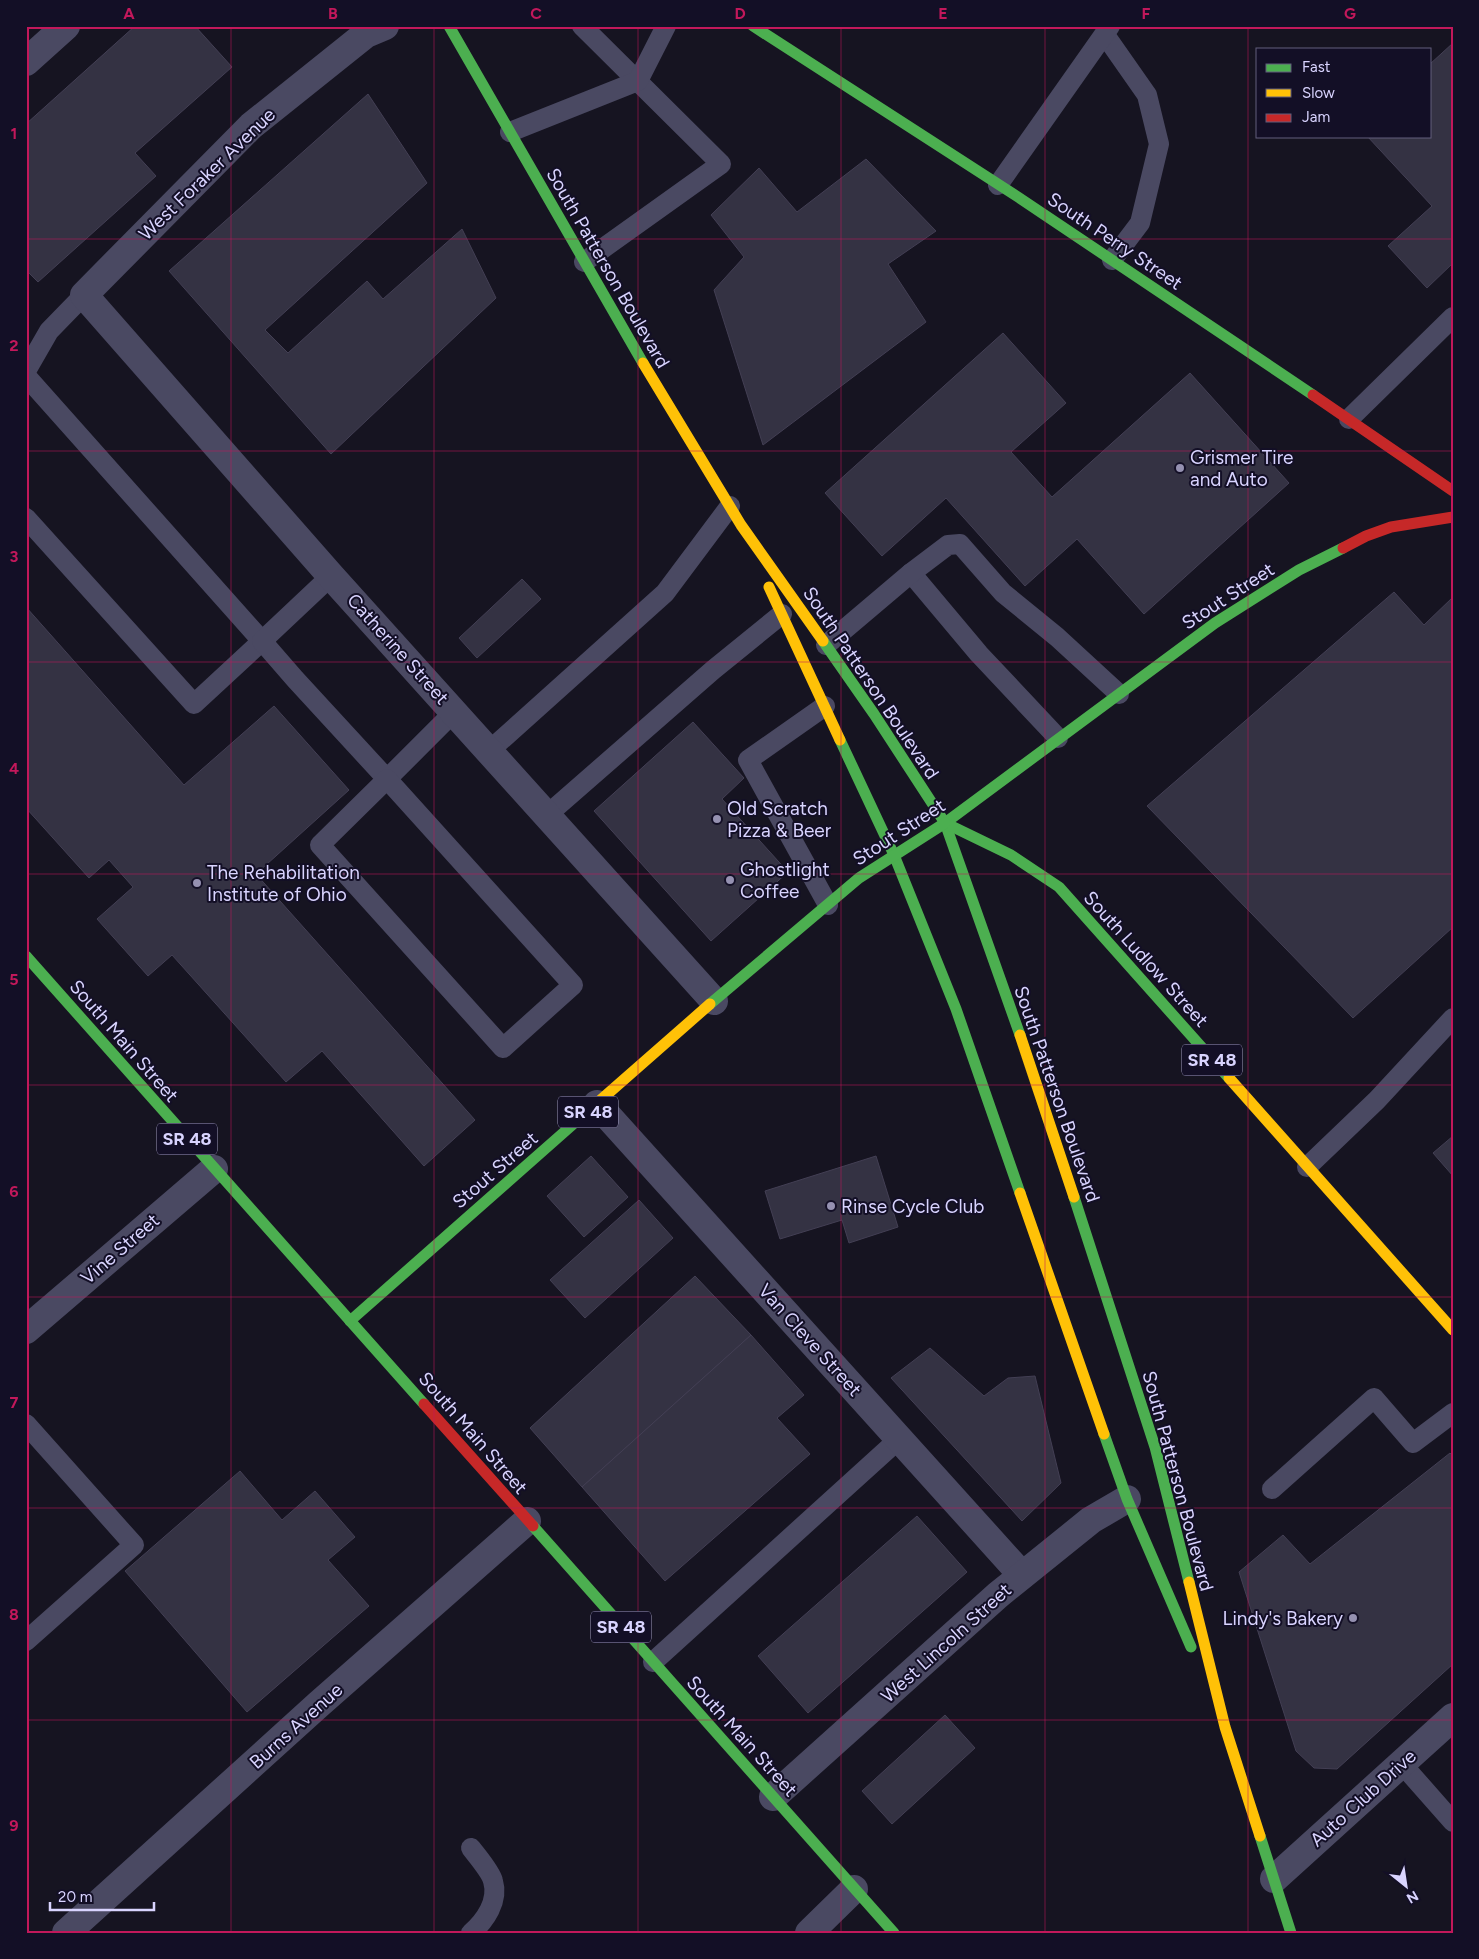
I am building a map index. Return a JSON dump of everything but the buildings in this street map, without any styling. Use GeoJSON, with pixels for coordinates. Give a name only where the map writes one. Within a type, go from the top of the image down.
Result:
{"type":"FeatureCollection","features":[{"type":"Feature","properties":{"kind":"main road","name":"South Patterson Boulevard"},"geometry":{"type":"LineString","coordinates":[[449,26],[628,340],[741,525],[874,714],[945,824],[1043,1101],[1155,1448],[1225,1727],[1292,1933]]}},
{"type":"Feature","properties":{"kind":"main road","name":"South Perry Street"},"geometry":{"type":"LineString","coordinates":[[753,26],[894,115],[1349,419],[1453,491]]}},
{"type":"Feature","properties":{"kind":"main road","name":"Stout Street"},"geometry":{"type":"LineString","coordinates":[[350,1321],[714,1001],[859,878],[945,824],[1058,738],[1215,623],[1299,570],[1366,536],[1391,527],[1453,517]]}},
{"type":"Feature","properties":{"kind":"main road","name":"South Patterson Boulevard"},"geometry":{"type":"LineString","coordinates":[[741,525],[894,855],[956,1009],[1127,1499],[1225,1727]]}},
{"type":"Feature","properties":{"kind":"main road","name":"South Ludlow Street"},"geometry":{"type":"LineString","coordinates":[[945,824],[1011,854],[1059,887],[1453,1330]]}},
{"type":"Feature","properties":{"kind":"main road","name":"South Main Street"},"geometry":{"type":"LineString","coordinates":[[26,956],[894,1933]]}},
{"type":"Feature","properties":{"kind":"street"},"geometry":{"type":"LineString","coordinates":[[26,62],[66,26]]}},
{"type":"Feature","properties":{"kind":"street","name":"West Foraker Avenue"},"geometry":{"type":"LineString","coordinates":[[84,296],[251,126],[372,29]]}},
{"type":"Feature","properties":{"kind":"street","name":"Catherine Street"},"geometry":{"type":"LineString","coordinates":[[84,296],[331,576],[714,1001]]}},
{"type":"Feature","properties":{"kind":"street","name":"Van Cleve Street"},"geometry":{"type":"LineString","coordinates":[[598,1104],[1022,1575]]}},
{"type":"Feature","properties":{"kind":"street","name":"Vine Street"},"geometry":{"type":"LineString","coordinates":[[26,1330],[214,1169]]}},
{"type":"Feature","properties":{"kind":"street","name":"West Lincoln Street"},"geometry":{"type":"LineString","coordinates":[[773,1797],[998,1595],[1091,1520],[1127,1499]]}},
{"type":"Feature","properties":{"kind":"street","name":"Burns Avenue"},"geometry":{"type":"LineString","coordinates":[[66,1933],[319,1704],[527,1521]]}},
{"type":"Feature","properties":{"kind":"street","name":"Auto Club Drive"},"geometry":{"type":"LineString","coordinates":[[1274,1879],[1453,1717]]}},
{"type":"Feature","properties":{"kind":"street"},"geometry":{"type":"LineString","coordinates":[[809,1933],[854,1889]]}},
{"type":"Feature","properties":{"kind":"lane"},"geometry":{"type":"LineString","coordinates":[[582,26],[721,164],[584,262]]}},
{"type":"Feature","properties":{"kind":"lane"},"geometry":{"type":"LineString","coordinates":[[510,132],[638,81],[666,26]]}},
{"type":"Feature","properties":{"kind":"lane"},"geometry":{"type":"LineString","coordinates":[[998,185],[1108,30],[1147,95],[1159,144],[1140,223],[1112,260]]}},
{"type":"Feature","properties":{"kind":"lane"},"geometry":{"type":"LineString","coordinates":[[26,371],[49,331],[84,296]]}},
{"type":"Feature","properties":{"kind":"lane"},"geometry":{"type":"LineString","coordinates":[[1349,419],[1453,317]]}},
{"type":"Feature","properties":{"kind":"lane"},"geometry":{"type":"LineString","coordinates":[[26,376],[295,679],[387,779],[573,985],[503,1048],[320,846],[387,779],[454,712]]}},
{"type":"Feature","properties":{"kind":"lane"},"geometry":{"type":"LineString","coordinates":[[489,750],[665,593],[730,506]]}},
{"type":"Feature","properties":{"kind":"lane"},"geometry":{"type":"LineString","coordinates":[[26,518],[194,704],[331,576]]}},
{"type":"Feature","properties":{"kind":"lane"},"geometry":{"type":"LineString","coordinates":[[826,645],[911,572],[948,545],[960,544],[1003,593],[1057,637],[1119,694]]}},
{"type":"Feature","properties":{"kind":"lane"},"geometry":{"type":"LineString","coordinates":[[911,572],[979,654],[1058,738]]}},
{"type":"Feature","properties":{"kind":"lane"},"geometry":{"type":"LineString","coordinates":[[547,815],[713,670],[782,614]]}},
{"type":"Feature","properties":{"kind":"lane"},"geometry":{"type":"LineString","coordinates":[[825,706],[748,760],[828,905]]}},
{"type":"Feature","properties":{"kind":"lane"},"geometry":{"type":"LineString","coordinates":[[1307,1167],[1377,1100],[1453,1018]]}},
{"type":"Feature","properties":{"kind":"lane"},"geometry":{"type":"LineString","coordinates":[[1272,1488],[1374,1398],[1413,1444],[1453,1413]]}},
{"type":"Feature","properties":{"kind":"lane"},"geometry":{"type":"LineString","coordinates":[[26,1424],[134,1546],[26,1641]]}},
{"type":"Feature","properties":{"kind":"lane"},"geometry":{"type":"LineString","coordinates":[[653,1662],[900,1439]]}},
{"type":"Feature","properties":{"kind":"lane"},"geometry":{"type":"LineString","coordinates":[[1401,1763],[1453,1822]]}},
{"type":"Feature","properties":{"kind":"lane"},"geometry":{"type":"LineString","coordinates":[[471,1848],[493,1880],[493,1901],[482,1923],[471,1933]]}},
{"type":"Feature","properties":{"kind":"traffic: fast"},"geometry":{"type":"LineString","coordinates":[[449,26],[643,363]]}},
{"type":"Feature","properties":{"kind":"traffic: fast"},"geometry":{"type":"LineString","coordinates":[[753,26],[1018,197],[1313,395]]}},
{"type":"Feature","properties":{"kind":"traffic: fast"},"geometry":{"type":"LineString","coordinates":[[945,823],[1215,623],[1299,570],[1343,548]]}},
{"type":"Feature","properties":{"kind":"traffic: fast"},"geometry":{"type":"LineString","coordinates":[[823,641],[874,714],[945,823],[1020,1035]]}},
{"type":"Feature","properties":{"kind":"traffic: fast"},"geometry":{"type":"LineString","coordinates":[[840,740],[894,855],[956,1009],[1020,1193]]}},
{"type":"Feature","properties":{"kind":"traffic: fast"},"geometry":{"type":"LineString","coordinates":[[945,823],[1011,855],[1059,887],[1229,1078]]}},
{"type":"Feature","properties":{"kind":"traffic: fast"},"geometry":{"type":"LineString","coordinates":[[710,1004],[859,878],[945,823]]}},
{"type":"Feature","properties":{"kind":"traffic: fast"},"geometry":{"type":"LineString","coordinates":[[26,956],[424,1404]]}},
{"type":"Feature","properties":{"kind":"traffic: fast"},"geometry":{"type":"LineString","coordinates":[[350,1321],[579,1119]]}},
{"type":"Feature","properties":{"kind":"traffic: fast"},"geometry":{"type":"LineString","coordinates":[[1074,1197],[1155,1447],[1189,1582]]}},
{"type":"Feature","properties":{"kind":"traffic: fast"},"geometry":{"type":"LineString","coordinates":[[1104,1434],[1127,1499],[1191,1647]]}},
{"type":"Feature","properties":{"kind":"traffic: fast"},"geometry":{"type":"LineString","coordinates":[[533,1526],[894,1933]]}},
{"type":"Feature","properties":{"kind":"traffic: fast"},"geometry":{"type":"LineString","coordinates":[[1260,1836],[1291,1933]]}},
{"type":"Feature","properties":{"kind":"traffic: slow"},"geometry":{"type":"LineString","coordinates":[[643,363],[741,525],[823,641]]}},
{"type":"Feature","properties":{"kind":"traffic: slow"},"geometry":{"type":"LineString","coordinates":[[769,587],[840,740]]}},
{"type":"Feature","properties":{"kind":"traffic: slow"},"geometry":{"type":"LineString","coordinates":[[579,1119],[710,1004]]}},
{"type":"Feature","properties":{"kind":"traffic: slow"},"geometry":{"type":"LineString","coordinates":[[1020,1035],[1074,1197]]}},
{"type":"Feature","properties":{"kind":"traffic: slow"},"geometry":{"type":"LineString","coordinates":[[1229,1078],[1453,1330]]}},
{"type":"Feature","properties":{"kind":"traffic: slow"},"geometry":{"type":"LineString","coordinates":[[1020,1193],[1104,1434]]}},
{"type":"Feature","properties":{"kind":"traffic: slow"},"geometry":{"type":"LineString","coordinates":[[1189,1582],[1225,1727],[1260,1836]]}},
{"type":"Feature","properties":{"kind":"traffic: jam"},"geometry":{"type":"LineString","coordinates":[[1313,395],[1453,491]]}},
{"type":"Feature","properties":{"kind":"traffic: jam"},"geometry":{"type":"LineString","coordinates":[[1343,548],[1366,536],[1391,527],[1453,517]]}},
{"type":"Feature","properties":{"kind":"traffic: jam"},"geometry":{"type":"LineString","coordinates":[[424,1404],[533,1526]]}},
{"type":"Feature","properties":{"kind":"place","name":"Grismer Tire and Auto"},"geometry":{"type":"Point","coordinates":[1180,468]}},
{"type":"Feature","properties":{"kind":"place","name":"Old Scratch Pizza & Beer"},"geometry":{"type":"Point","coordinates":[717,819]}},
{"type":"Feature","properties":{"kind":"place","name":"Ghostlight Coffee"},"geometry":{"type":"Point","coordinates":[730,880]}},
{"type":"Feature","properties":{"kind":"place","name":"The Rehabilitation Institute of Ohio"},"geometry":{"type":"Point","coordinates":[197,883]}},
{"type":"Feature","properties":{"kind":"place","name":"Rinse Cycle Club"},"geometry":{"type":"Point","coordinates":[831,1206]}},
{"type":"Feature","properties":{"kind":"place","name":"Lindy's Bakery"},"geometry":{"type":"Point","coordinates":[1353,1618]}}]}
